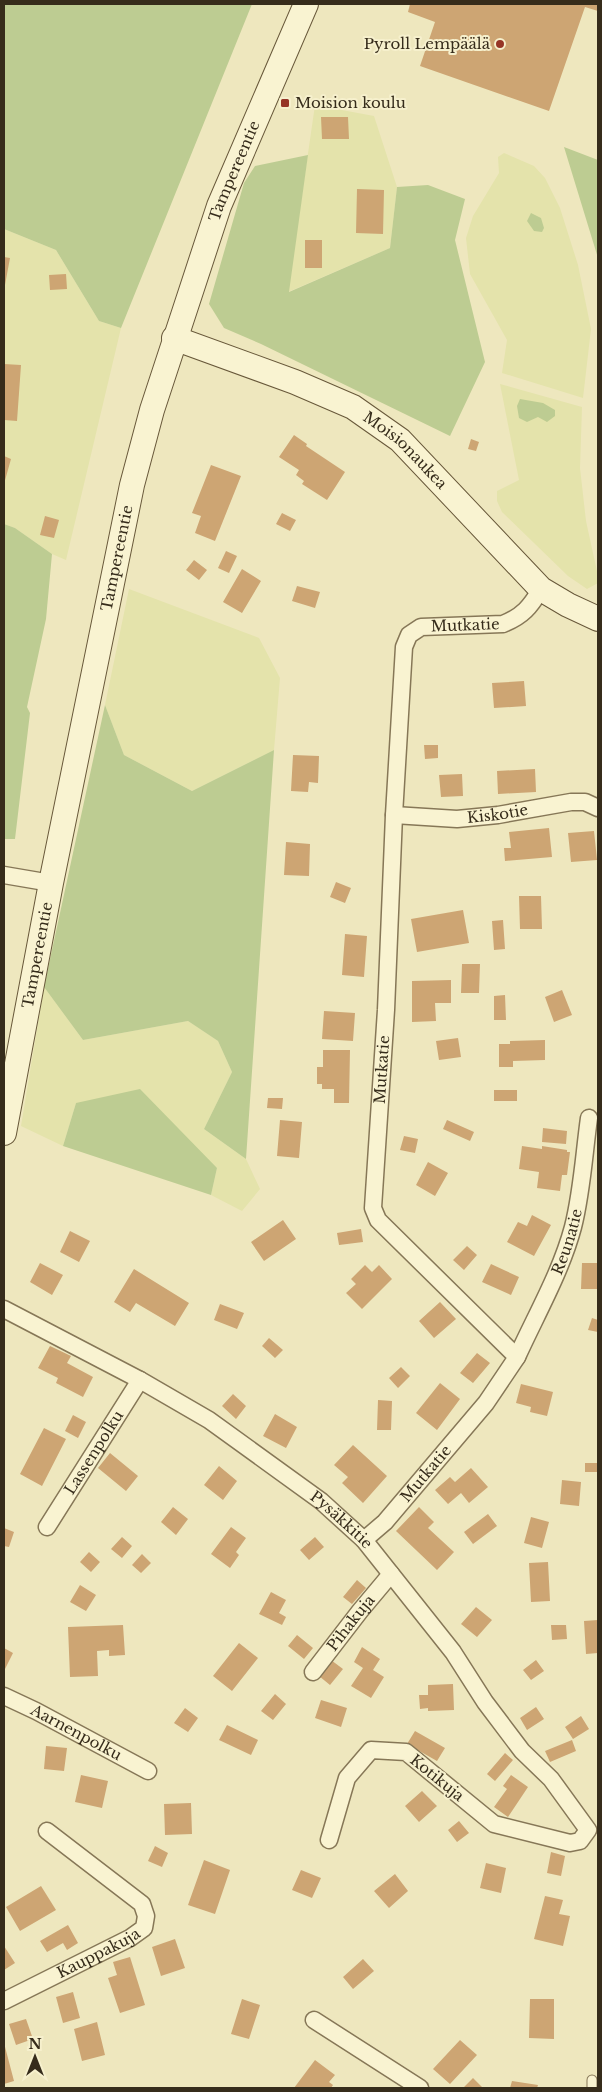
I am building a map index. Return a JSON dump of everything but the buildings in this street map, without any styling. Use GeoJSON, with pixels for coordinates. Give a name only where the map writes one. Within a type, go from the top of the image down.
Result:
{"type":"FeatureCollection","features":[{"type":"Feature","properties":{"kind":"main road","name":"Tampereentie"},"geometry":{"type":"LineString","coordinates":[[4,1133],[51,883],[132,485],[152,410],[174,338],[220,206],[306,4]]}},
{"type":"Feature","properties":{"kind":"main road","name":"Moisionaukea"},"geometry":{"type":"LineString","coordinates":[[174,338],[295,382],[353,407],[400,440],[542,589],[568,605],[598,619]]}},
{"type":"Feature","properties":{"kind":"street","name":"Mutkatie"},"geometry":{"type":"LineString","coordinates":[[364,1540],[385,1522],[486,1403],[517,1356],[378,1220],[373,1208],[386,1010],[394,815],[404,647],[409,635],[421,627],[503,624],[521,616],[542,589]]}},
{"type":"Feature","properties":{"kind":"street","name":"Kiskotie"},"geometry":{"type":"LineString","coordinates":[[394,815],[466,818],[498,815],[571,802],[584,802],[598,808]]}},
{"type":"Feature","properties":{"kind":"street"},"geometry":{"type":"LineString","coordinates":[[4,875],[51,883]]}},
{"type":"Feature","properties":{"kind":"street","name":"Reunatie"},"geometry":{"type":"LineString","coordinates":[[517,1356],[558,1268],[572,1228],[580,1190],[589,1118]]}},
{"type":"Feature","properties":{"kind":"street","name":"Pysäkkitie"},"geometry":{"type":"LineString","coordinates":[[4,1309],[140,1380],[209,1420],[321,1501],[364,1540],[453,1652],[485,1702],[522,1751],[551,1779],[588,1830]]}},
{"type":"Feature","properties":{"kind":"street","name":"Lassenpolku"},"geometry":{"type":"LineString","coordinates":[[47,1527],[140,1380]]}},
{"type":"Feature","properties":{"kind":"street","name":"Pihakuja"},"geometry":{"type":"LineString","coordinates":[[313,1672],[360,1610],[391,1574]]}},
{"type":"Feature","properties":{"kind":"street","name":"Aarnenpolku"},"geometry":{"type":"LineString","coordinates":[[4,1696],[148,1771]]}},
{"type":"Feature","properties":{"kind":"street","name":"Kotikuja"},"geometry":{"type":"LineString","coordinates":[[329,1840],[347,1778],[371,1750],[406,1752],[494,1824],[570,1843],[580,1841],[588,1830]]}},
{"type":"Feature","properties":{"kind":"street","name":"Kauppakuja"},"geometry":{"type":"LineString","coordinates":[[4,2001],[130,1938],[144,1928],[146,1916],[142,1904],[47,1831]]}},
{"type":"Feature","properties":{"kind":"street"},"geometry":{"type":"LineString","coordinates":[[314,2020],[420,2088]]}},
{"type":"Feature","properties":{"kind":"green space"},"geometry":{"type":"Polygon","coordinates":[[[4,4],[252,4],[121,328],[99,321],[56,250],[4,229],[4,4]]]}},
{"type":"Feature","properties":{"kind":"green space"},"geometry":{"type":"Polygon","coordinates":[[[315,105],[374,116],[397,187],[390,248],[288,292],[315,105]]]}},
{"type":"Feature","properties":{"kind":"green space"},"geometry":{"type":"Polygon","coordinates":[[[564,147],[598,160],[598,258],[564,147]]]}},
{"type":"Feature","properties":{"kind":"green space"},"geometry":{"type":"Polygon","coordinates":[[[504,153],[534,166],[545,178],[560,208],[578,265],[591,329],[583,398],[502,373],[507,340],[470,274],[466,238],[473,216],[499,173],[498,157],[504,153]]]}},
{"type":"Feature","properties":{"kind":"green space"},"geometry":{"type":"Polygon","coordinates":[[[308,155],[289,292],[390,248],[397,187],[428,185],[465,199],[455,240],[485,362],[450,436],[261,344],[224,328],[209,304],[244,183],[255,166],[308,155]]]}},
{"type":"Feature","properties":{"kind":"green space"},"geometry":{"type":"Polygon","coordinates":[[[531,213],[541,218],[544,228],[542,232],[534,231],[527,221],[531,213]]]}},
{"type":"Feature","properties":{"kind":"green space"},"geometry":{"type":"Polygon","coordinates":[[[4,229],[56,250],[99,321],[121,328],[66,560],[52,554],[15,528],[4,524],[4,229]]]}},
{"type":"Feature","properties":{"kind":"green space"},"geometry":{"type":"Polygon","coordinates":[[[500,384],[582,407],[580,468],[586,521],[598,576],[598,583],[587,589],[568,576],[502,512],[497,501],[497,491],[519,480],[500,384]]]}},
{"type":"Feature","properties":{"kind":"green space"},"geometry":{"type":"Polygon","coordinates":[[[520,399],[543,403],[555,410],[555,416],[547,422],[538,417],[527,422],[519,418],[517,406],[520,399]]]}},
{"type":"Feature","properties":{"kind":"green space"},"geometry":{"type":"Polygon","coordinates":[[[4,524],[15,528],[52,554],[46,619],[27,707],[30,713],[15,839],[4,839],[4,524]]]}},
{"type":"Feature","properties":{"kind":"green space"},"geometry":{"type":"Polygon","coordinates":[[[129,589],[259,638],[280,678],[274,750],[192,791],[124,755],[105,705],[129,589]]]}},
{"type":"Feature","properties":{"kind":"green space"},"geometry":{"type":"Polygon","coordinates":[[[105,705],[124,755],[192,791],[274,750],[246,1159],[204,1129],[232,1072],[218,1041],[188,1021],[83,1040],[44,987],[105,705]]]}},
{"type":"Feature","properties":{"kind":"green space"},"geometry":{"type":"Polygon","coordinates":[[[44,987],[83,1040],[188,1021],[218,1041],[232,1072],[204,1129],[246,1159],[260,1189],[242,1211],[211,1195],[217,1168],[76,1103],[63,1146],[21,1126],[44,987]]]}},
{"type":"Feature","properties":{"kind":"green space"},"geometry":{"type":"Polygon","coordinates":[[[140,1089],[217,1168],[211,1195],[63,1146],[76,1103],[140,1089]]]}},
{"type":"Feature","properties":{"kind":"place","name":"Pyroll Lempäälä"},"geometry":{"type":"Point","coordinates":[500,44]}},
{"type":"Feature","properties":{"kind":"place","name":"Moision koulu"},"geometry":{"type":"Point","coordinates":[285,103]}}]}
